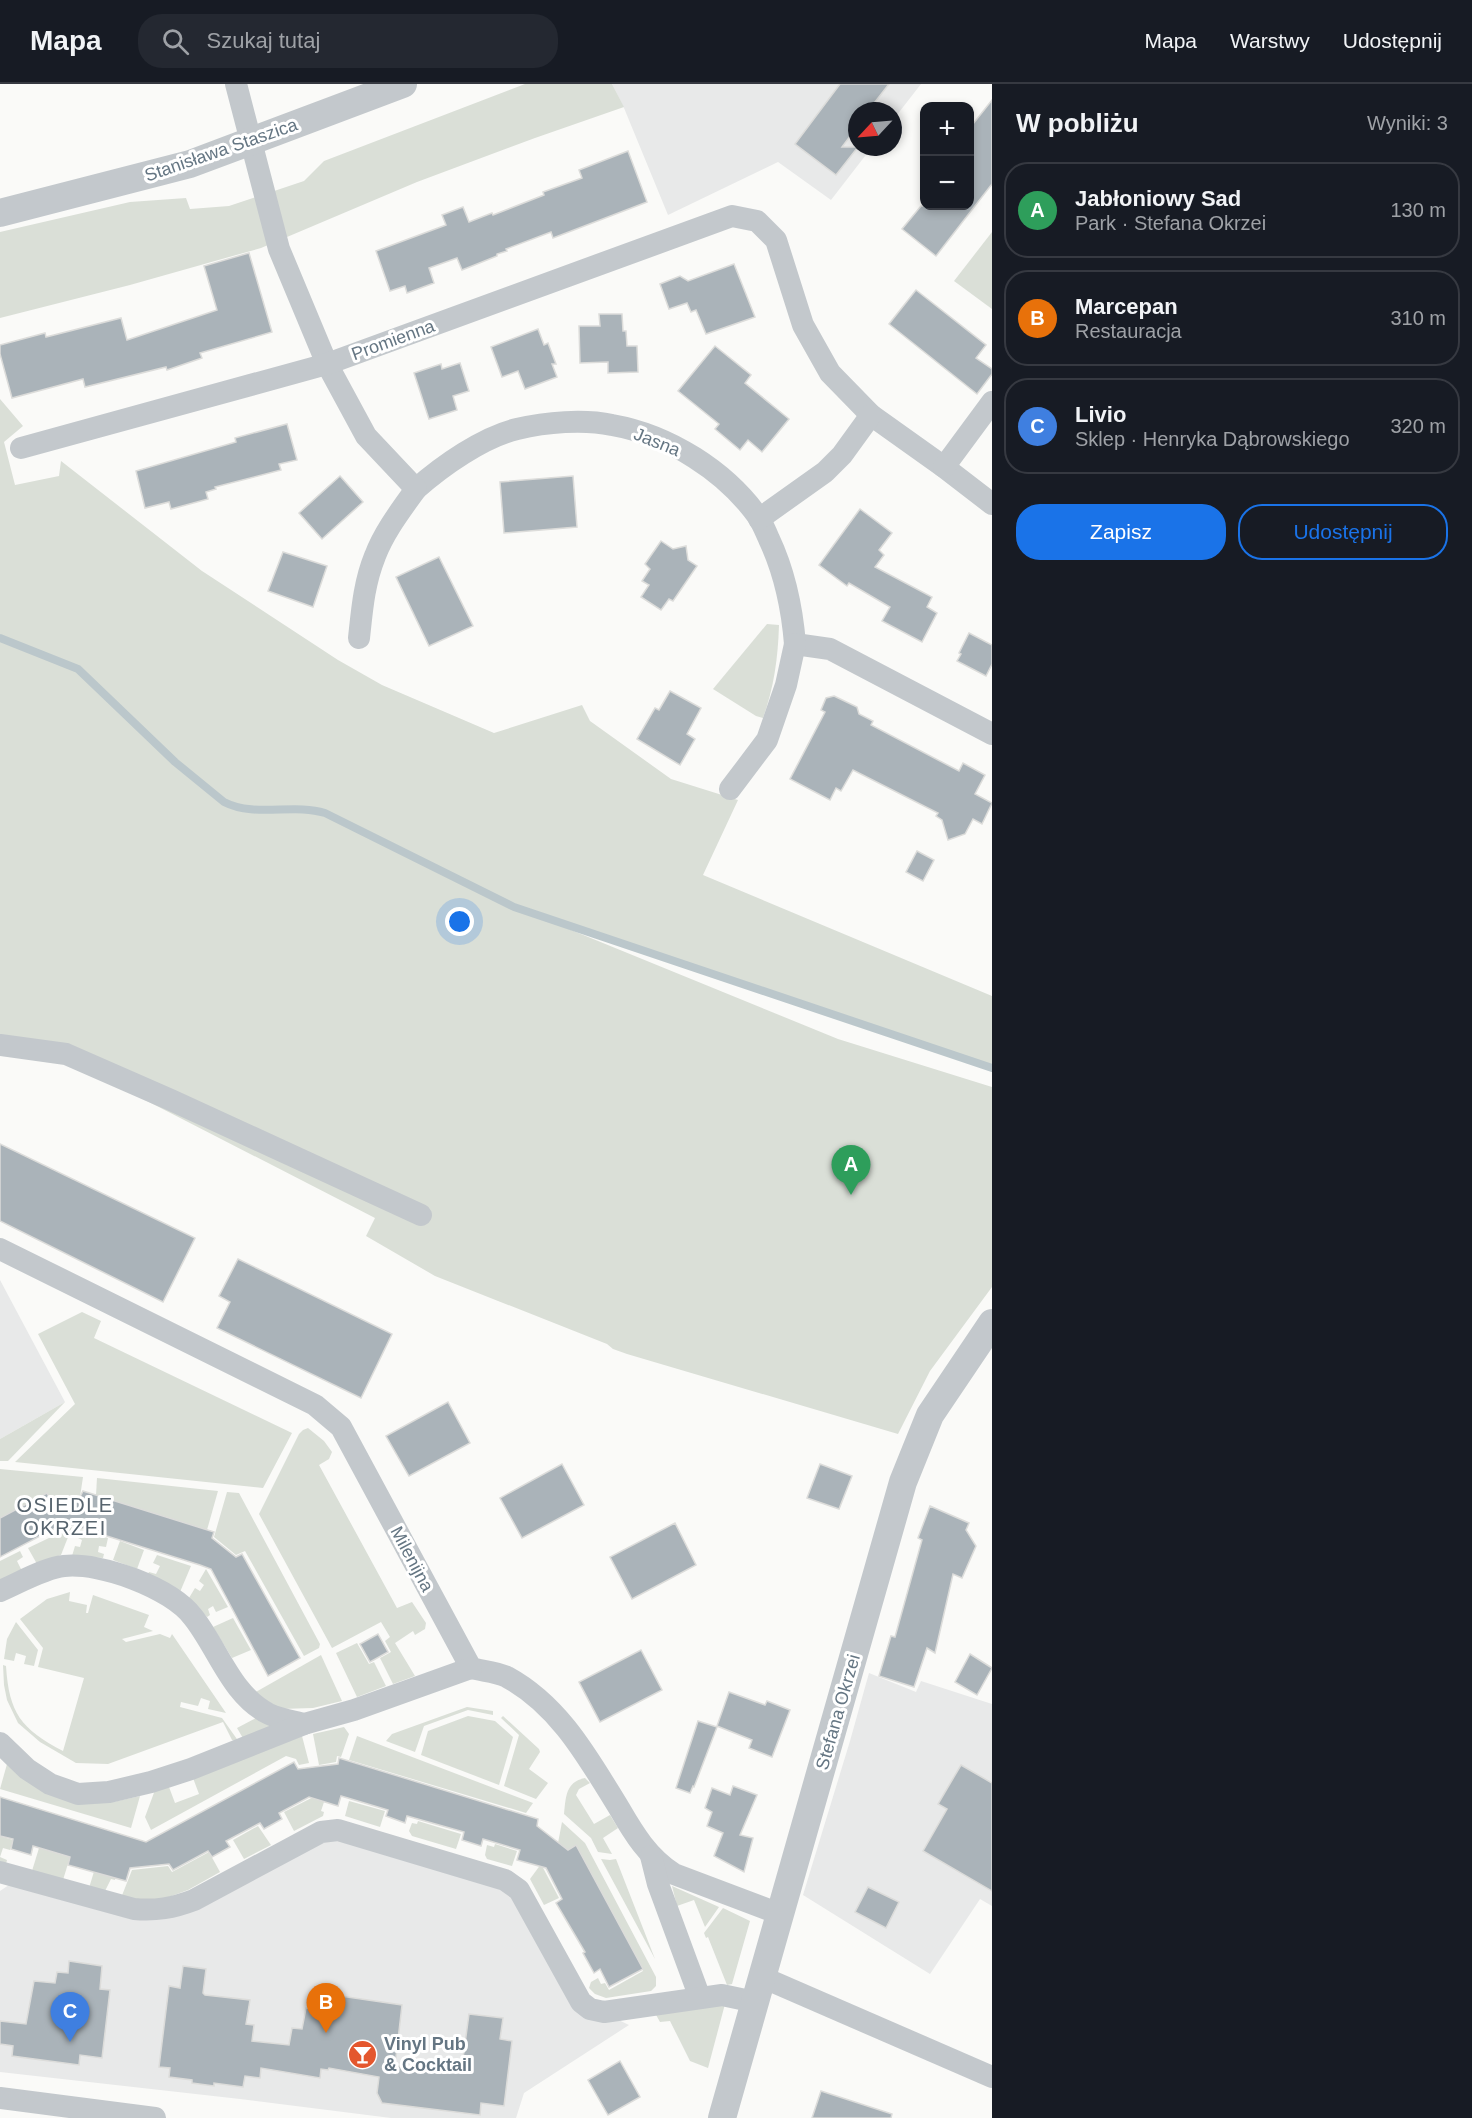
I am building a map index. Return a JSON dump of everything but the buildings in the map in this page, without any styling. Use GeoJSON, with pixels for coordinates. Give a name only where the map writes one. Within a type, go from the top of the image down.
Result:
{"type":"FeatureCollection","features":[{"type":"Feature","properties":{"kind":"street"},"geometry":{"type":"LineString","coordinates":[[236,84],[279,249],[327,364],[366,436],[416,489]]}},
{"type":"Feature","properties":{"kind":"street","name":"Stanisława Staszica"},"geometry":{"type":"LineString","coordinates":[[0,213],[190,164],[403,84]]}},
{"type":"Feature","properties":{"kind":"street","name":"Promienna"},"geometry":{"type":"LineString","coordinates":[[21,448],[327,364],[732,216],[757,221],[776,240],[804,325],[830,373],[871,415]]}},
{"type":"Feature","properties":{"kind":"street"},"geometry":{"type":"LineString","coordinates":[[944,467],[992,402]]}},
{"type":"Feature","properties":{"kind":"street"},"geometry":{"type":"LineString","coordinates":[[759,519],[825,472],[842,455],[871,415],[992,504]]}},
{"type":"Feature","properties":{"kind":"street","name":"Jasna"},"geometry":{"type":"LineString","coordinates":[[359,638],[362,600],[375,555],[385,535],[416,489],[434,473],[474,447],[515,429],[561,422],[612,424],[658,438],[701,462],[734,490],[759,519],[785,580],[793,613],[795,644],[786,685],[767,740],[730,789]]}},
{"type":"Feature","properties":{"kind":"street"},"geometry":{"type":"LineString","coordinates":[[795,644],[830,649],[992,734]]}},
{"type":"Feature","properties":{"kind":"street"},"geometry":{"type":"LineString","coordinates":[[0,1045],[66,1054],[421,1215]]}},
{"type":"Feature","properties":{"kind":"street","name":"Milenijna"},"geometry":{"type":"LineString","coordinates":[[0,1250],[315,1405],[341,1427],[471,1668]]}},
{"type":"Feature","properties":{"kind":"street","name":"Stefana Okrzei"},"geometry":{"type":"LineString","coordinates":[[722,2118],[903,1482],[930,1415],[992,1323]]}},
{"type":"Feature","properties":{"kind":"street"},"geometry":{"type":"LineString","coordinates":[[0,1591],[64,1566],[102,1570],[139,1581],[180,1602],[200,1626],[243,1695],[270,1715],[304,1724]]}},
{"type":"Feature","properties":{"kind":"street"},"geometry":{"type":"LineString","coordinates":[[0,1743],[27,1769],[50,1784],[78,1794],[109,1792],[134,1787],[191,1769],[304,1724],[354,1710],[471,1668],[505,1676],[540,1700],[573,1735],[640,1843],[651,1856],[674,1874],[780,1914]]}},
{"type":"Feature","properties":{"kind":"street"},"geometry":{"type":"LineString","coordinates":[[0,1872],[134,1909],[151,1911],[175,1907],[194,1900],[321,1832],[338,1830],[469,1868],[514,1885],[519,1890],[581,2002],[590,2009],[604,2012],[759,1990],[992,2077]]}},
{"type":"Feature","properties":{"kind":"street"},"geometry":{"type":"LineString","coordinates":[[651,1856],[658,1884],[700,1998]]}},
{"type":"Feature","properties":{"kind":"street"},"geometry":{"type":"LineString","coordinates":[[0,1891],[26,1879]]}},
{"type":"Feature","properties":{"kind":"street"},"geometry":{"type":"LineString","coordinates":[[0,2098],[155,2118]]}},
{"type":"Feature","properties":{"kind":"shaded area"},"geometry":{"type":"Polygon","coordinates":[[[525,84],[612,84],[624,107],[417,182],[261,248],[130,285],[0,318],[0,232],[130,202],[186,198],[190,209],[229,206],[304,181],[324,161],[525,84]]]}},
{"type":"Feature","properties":{"kind":"shaded area"},"geometry":{"type":"Polygon","coordinates":[[[612,84],[921,84],[902,108],[902,102],[848,102],[848,156],[865,156],[831,200],[778,162],[668,215],[612,84]]]}},
{"type":"Feature","properties":{"kind":"shaded area"},"geometry":{"type":"Polygon","coordinates":[[[992,232],[992,309],[954,281],[992,232]]]}},
{"type":"Feature","properties":{"kind":"shaded area"},"geometry":{"type":"Polygon","coordinates":[[[0,399],[23,426],[4,442],[15,485],[59,476],[61,461],[202,571],[338,660],[382,685],[494,733],[582,705],[590,721],[671,779],[738,800],[703,875],[992,996],[992,1068],[527,912],[838,1039],[992,1087],[992,1287],[930,1371],[898,1434],[627,1354],[435,1276],[366,1236],[375,1218],[81,1067],[0,1054],[0,399]]]}},
{"type":"Feature","properties":{"kind":"shaded area"},"geometry":{"type":"Polygon","coordinates":[[[767,624],[779,625],[778,649],[770,695],[763,718],[713,689],[767,624]]]}},
{"type":"Feature","properties":{"kind":"shaded area"},"geometry":{"type":"Polygon","coordinates":[[[0,1280],[65,1402],[0,1439],[0,1280]]]}},
{"type":"Feature","properties":{"kind":"shaded area"},"geometry":{"type":"Polygon","coordinates":[[[82,1312],[101,1321],[94,1338],[292,1433],[263,1488],[15,1462],[75,1404],[38,1334],[82,1312]]]}},
{"type":"Feature","properties":{"kind":"shaded area"},"geometry":{"type":"Polygon","coordinates":[[[65,1402],[8,1461],[0,1461],[0,1439],[65,1402]]]}},
{"type":"Feature","properties":{"kind":"shaded area"},"geometry":{"type":"Polygon","coordinates":[[[308,1428],[324,1441],[332,1452],[329,1459],[319,1465],[397,1608],[412,1602],[426,1623],[425,1629],[415,1635],[413,1631],[395,1643],[415,1676],[393,1684],[380,1658],[391,1652],[385,1641],[390,1637],[381,1622],[332,1648],[259,1514],[299,1434],[308,1428]]]}},
{"type":"Feature","properties":{"kind":"shaded area"},"geometry":{"type":"Polygon","coordinates":[[[0,1469],[83,1477],[80,1497],[50,1499],[47,1493],[0,1518],[0,1469]]]}},
{"type":"Feature","properties":{"kind":"shaded area"},"geometry":{"type":"Polygon","coordinates":[[[97,1478],[218,1491],[207,1530],[96,1495],[97,1478]]]}},
{"type":"Feature","properties":{"kind":"shaded area"},"geometry":{"type":"Polygon","coordinates":[[[227,1492],[239,1493],[320,1644],[319,1648],[304,1656],[245,1551],[236,1555],[214,1537],[227,1492]]]}},
{"type":"Feature","properties":{"kind":"shaded area"},"geometry":{"type":"Polygon","coordinates":[[[72,1527],[61,1555],[37,1564],[28,1548],[72,1527]]]}},
{"type":"Feature","properties":{"kind":"shaded area"},"geometry":{"type":"Polygon","coordinates":[[[80,1529],[108,1538],[106,1547],[99,1546],[98,1552],[104,1554],[103,1558],[72,1556],[75,1546],[80,1547],[82,1540],[78,1538],[80,1529]]]}},
{"type":"Feature","properties":{"kind":"shaded area"},"geometry":{"type":"Polygon","coordinates":[[[120,1541],[144,1550],[137,1569],[113,1560],[120,1541]]]}},
{"type":"Feature","properties":{"kind":"shaded area"},"geometry":{"type":"Polygon","coordinates":[[[20,1551],[23,1557],[17,1561],[22,1571],[0,1581],[0,1561],[20,1551]]]}},
{"type":"Feature","properties":{"kind":"shaded area"},"geometry":{"type":"Polygon","coordinates":[[[157,1555],[191,1566],[180,1592],[148,1574],[149,1572],[156,1574],[160,1566],[153,1563],[157,1555]]]}},
{"type":"Feature","properties":{"kind":"shaded area"},"geometry":{"type":"Polygon","coordinates":[[[206,1569],[228,1607],[216,1612],[213,1606],[208,1609],[210,1615],[207,1617],[189,1598],[195,1588],[200,1591],[204,1585],[199,1581],[206,1569]]]}},
{"type":"Feature","properties":{"kind":"shaded area"},"geometry":{"type":"Polygon","coordinates":[[[70,1592],[69,1601],[87,1605],[86,1613],[88,1613],[93,1595],[149,1615],[144,1627],[153,1631],[122,1639],[126,1642],[160,1634],[170,1638],[172,1634],[226,1713],[208,1709],[210,1701],[201,1698],[198,1706],[181,1702],[180,1707],[222,1718],[239,1742],[232,1740],[223,1722],[108,1764],[76,1763],[40,1742],[18,1723],[7,1700],[3,1665],[6,1666],[10,1696],[20,1718],[37,1735],[63,1751],[84,1678],[38,1667],[43,1648],[20,1619],[47,1599],[70,1592]]]}},
{"type":"Feature","properties":{"kind":"shaded area"},"geometry":{"type":"Polygon","coordinates":[[[233,1618],[251,1650],[232,1658],[213,1627],[233,1618]]]}},
{"type":"Feature","properties":{"kind":"shaded area"},"geometry":{"type":"Polygon","coordinates":[[[16,1622],[38,1650],[34,1666],[24,1664],[26,1656],[16,1653],[14,1661],[4,1659],[7,1639],[16,1622]]]}},
{"type":"Feature","properties":{"kind":"shaded area"},"geometry":{"type":"Polygon","coordinates":[[[357,1643],[369,1664],[374,1662],[386,1686],[357,1697],[336,1653],[357,1643]]]}},
{"type":"Feature","properties":{"kind":"shaded area"},"geometry":{"type":"Polygon","coordinates":[[[321,1655],[342,1701],[313,1708],[281,1709],[254,1693],[321,1655]]]}},
{"type":"Feature","properties":{"kind":"shaded area"},"geometry":{"type":"Polygon","coordinates":[[[869,1673],[916,1692],[921,1681],[992,1704],[992,1906],[980,1899],[930,1974],[803,1895],[869,1673]]]}},
{"type":"Feature","properties":{"kind":"shaded area"},"geometry":{"type":"Polygon","coordinates":[[[467,1707],[493,1711],[493,1715],[468,1710],[424,1726],[415,1752],[386,1741],[392,1734],[467,1707]]]}},
{"type":"Feature","properties":{"kind":"shaded area"},"geometry":{"type":"Polygon","coordinates":[[[468,1716],[495,1721],[513,1737],[499,1785],[421,1755],[428,1731],[468,1716]]]}},
{"type":"Feature","properties":{"kind":"shaded area"},"geometry":{"type":"Polygon","coordinates":[[[503,1716],[539,1749],[540,1752],[529,1769],[548,1783],[536,1799],[504,1786],[519,1735],[501,1718],[503,1716]]]}},
{"type":"Feature","properties":{"kind":"shaded area"},"geometry":{"type":"Polygon","coordinates":[[[256,1718],[278,1725],[244,1740],[237,1728],[256,1718]]]}},
{"type":"Feature","properties":{"kind":"shaded area"},"geometry":{"type":"Polygon","coordinates":[[[344,1727],[349,1734],[341,1757],[337,1756],[336,1762],[319,1765],[313,1734],[344,1727]]]}},
{"type":"Feature","properties":{"kind":"shaded area"},"geometry":{"type":"Polygon","coordinates":[[[302,1736],[309,1763],[299,1765],[296,1759],[286,1756],[151,1830],[145,1817],[155,1790],[169,1787],[175,1803],[199,1794],[193,1778],[302,1736]]]}},
{"type":"Feature","properties":{"kind":"shaded area"},"geometry":{"type":"Polygon","coordinates":[[[357,1736],[533,1803],[526,1813],[349,1760],[357,1736]]]}},
{"type":"Feature","properties":{"kind":"shaded area"},"geometry":{"type":"Polygon","coordinates":[[[7,1764],[113,1802],[140,1796],[131,1828],[0,1789],[7,1764]]]}},
{"type":"Feature","properties":{"kind":"shaded area"},"geometry":{"type":"Polygon","coordinates":[[[585,1778],[590,1783],[579,1789],[576,1795],[594,1824],[610,1815],[618,1828],[603,1838],[612,1854],[598,1852],[591,1838],[564,1814],[570,1787],[578,1780],[585,1778]]]}},
{"type":"Feature","properties":{"kind":"shaded area"},"geometry":{"type":"Polygon","coordinates":[[[331,1788],[327,1803],[324,1802],[321,1811],[324,1812],[323,1816],[294,1831],[284,1812],[331,1788]]]}},
{"type":"Feature","properties":{"kind":"shaded area"},"geometry":{"type":"Polygon","coordinates":[[[349,1801],[385,1811],[380,1827],[345,1816],[349,1801]]]}},
{"type":"Feature","properties":{"kind":"shaded area"},"geometry":{"type":"Polygon","coordinates":[[[418,1821],[461,1834],[456,1849],[412,1836],[409,1831],[412,1823],[417,1824],[418,1821]]]}},
{"type":"Feature","properties":{"kind":"shaded area"},"geometry":{"type":"Polygon","coordinates":[[[562,1822],[585,1843],[656,1977],[656,1986],[651,1991],[606,1998],[595,1994],[589,1988],[591,1982],[598,1978],[601,1984],[605,1983],[609,1990],[643,1971],[576,1846],[568,1850],[558,1843],[562,1822]]]}},
{"type":"Feature","properties":{"kind":"shaded area"},"geometry":{"type":"Polygon","coordinates":[[[258,1826],[271,1845],[244,1859],[233,1840],[258,1826]]]}},
{"type":"Feature","properties":{"kind":"shaded area"},"geometry":{"type":"Polygon","coordinates":[[[321,1832],[505,1880],[581,2002],[629,2025],[524,2093],[516,2118],[391,2118],[0,2072],[0,1891],[9,1885],[151,1910],[321,1832]]]}},
{"type":"Feature","properties":{"kind":"shaded area"},"geometry":{"type":"Polygon","coordinates":[[[0,1836],[13,1840],[10,1850],[3,1848],[0,1857],[0,1836]]]}},
{"type":"Feature","properties":{"kind":"shaded area"},"geometry":{"type":"Polygon","coordinates":[[[495,1844],[517,1851],[512,1866],[487,1859],[485,1855],[487,1845],[494,1847],[495,1844]]]}},
{"type":"Feature","properties":{"kind":"shaded area"},"geometry":{"type":"Polygon","coordinates":[[[39,1848],[70,1857],[63,1880],[32,1871],[39,1848]]]}},
{"type":"Feature","properties":{"kind":"shaded area"},"geometry":{"type":"Polygon","coordinates":[[[209,1852],[220,1872],[188,1890],[155,1902],[121,1898],[132,1870],[168,1866],[172,1872],[209,1852]]]}},
{"type":"Feature","properties":{"kind":"shaded area"},"geometry":{"type":"Polygon","coordinates":[[[0,1857],[7,1860],[6,1864],[0,1862],[0,1857]]]}},
{"type":"Feature","properties":{"kind":"shaded area"},"geometry":{"type":"Polygon","coordinates":[[[601,1859],[616,1859],[655,1959],[601,1859]]]}},
{"type":"Feature","properties":{"kind":"shaded area"},"geometry":{"type":"Polygon","coordinates":[[[541,1864],[559,1898],[544,1905],[530,1879],[541,1864]]]}},
{"type":"Feature","properties":{"kind":"shaded area"},"geometry":{"type":"Polygon","coordinates":[[[96,1865],[117,1871],[115,1880],[111,1879],[104,1893],[89,1888],[96,1865]]]}},
{"type":"Feature","properties":{"kind":"shaded area"},"geometry":{"type":"Polygon","coordinates":[[[672,1886],[719,1907],[705,1927],[694,1900],[677,1906],[672,1886]]]}},
{"type":"Feature","properties":{"kind":"shaded area"},"geometry":{"type":"Polygon","coordinates":[[[723,1908],[750,1921],[732,1984],[727,1985],[708,1937],[706,1938],[704,1933],[723,1908]]]}},
{"type":"Feature","properties":{"kind":"shaded area"},"geometry":{"type":"Polygon","coordinates":[[[725,2004],[708,2068],[690,2061],[670,2021],[660,2022],[655,2013],[725,2004]]]}},
{"type":"Feature","properties":{"kind":"waterway"},"geometry":{"type":"LineString","coordinates":[[0,638],[78,669],[175,762],[224,802],[248,809],[300,809],[325,813],[514,907],[992,1068]]}},
{"type":"Feature","properties":{"kind":"place","name":"Jabłoniowy Sad"},"geometry":{"type":"Point","coordinates":[851,1195]}},
{"type":"Feature","properties":{"kind":"place","name":"Marcepan"},"geometry":{"type":"Point","coordinates":[326,2033]}},
{"type":"Feature","properties":{"kind":"place","name":"Livio"},"geometry":{"type":"Point","coordinates":[70,2042]}},
{"type":"Feature","properties":{"kind":"place","name":"Vinyl Pub & Cocktail"},"geometry":{"type":"Point","coordinates":[363,2054]}},
{"type":"Feature","properties":{"kind":"district","name":"OSIEDLE OKRZEI"},"geometry":{"type":"Point","coordinates":[65,1516]}}]}
